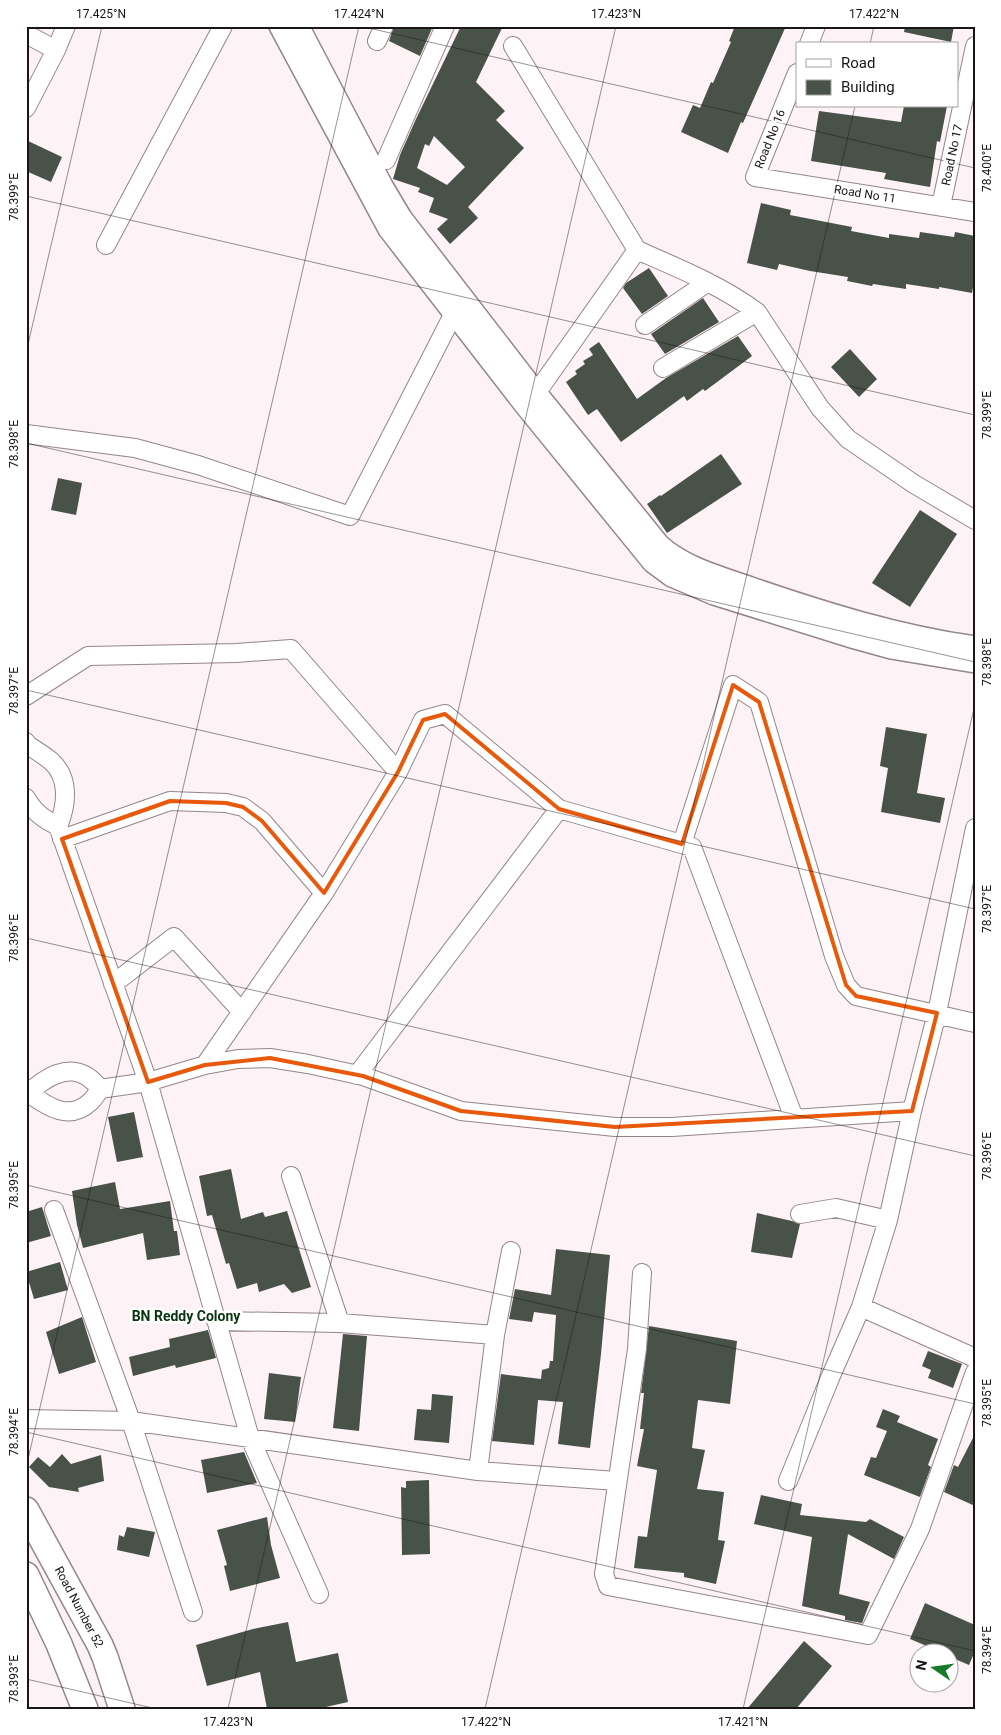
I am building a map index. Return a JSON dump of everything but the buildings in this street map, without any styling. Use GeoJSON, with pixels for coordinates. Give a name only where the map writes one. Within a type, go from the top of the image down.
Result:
{"type":"FeatureCollection","features":[{"type":"Feature","properties":{"kind":"main road","name":"Road Number 52"},"geometry":{"type":"LineString","coordinates":[[26,1510],[100,1644],[122,1709]]}},
{"type":"Feature","properties":{"kind":"main road"},"geometry":{"type":"LineString","coordinates":[[26,1575],[59,1644],[85,1709]]}},
{"type":"Feature","properties":{"kind":"street"},"geometry":{"type":"LineString","coordinates":[[26,108],[56,50],[66,26]]}},
{"type":"Feature","properties":{"kind":"street"},"geometry":{"type":"LineString","coordinates":[[106,245],[223,26]]}},
{"type":"Feature","properties":{"kind":"street"},"geometry":{"type":"LineString","coordinates":[[280,26],[389,229],[454,313],[659,545],[681,561],[719,576],[851,620],[903,634],[975,647]]}},
{"type":"Feature","properties":{"kind":"street"},"geometry":{"type":"LineString","coordinates":[[298,26],[382,186],[401,218],[531,400],[653,562],[672,576],[714,594],[855,638],[892,648],[975,662]]}},
{"type":"Feature","properties":{"kind":"street"},"geometry":{"type":"LineString","coordinates":[[386,160],[445,26]]}},
{"type":"Feature","properties":{"kind":"street"},"geometry":{"type":"LineString","coordinates":[[810,42],[816,26]]}},
{"type":"Feature","properties":{"kind":"street"},"geometry":{"type":"LineString","coordinates":[[26,34],[56,50]]}},
{"type":"Feature","properties":{"kind":"street"},"geometry":{"type":"LineString","coordinates":[[513,46],[637,250],[708,282],[757,312],[820,408],[848,438],[914,484],[975,520]]}},
{"type":"Feature","properties":{"kind":"street","name":"Road No 17"},"geometry":{"type":"LineString","coordinates":[[941,206],[975,46]]}},
{"type":"Feature","properties":{"kind":"street","name":"Road No 16"},"geometry":{"type":"LineString","coordinates":[[755,176],[796,75]]}},
{"type":"Feature","properties":{"kind":"street","name":"Road No 11"},"geometry":{"type":"LineString","coordinates":[[755,176],[975,212]]}},
{"type":"Feature","properties":{"kind":"street"},"geometry":{"type":"LineString","coordinates":[[531,400],[637,250]]}},
{"type":"Feature","properties":{"kind":"street"},"geometry":{"type":"LineString","coordinates":[[645,325],[708,282]]}},
{"type":"Feature","properties":{"kind":"street"},"geometry":{"type":"LineString","coordinates":[[663,368],[757,312]]}},
{"type":"Feature","properties":{"kind":"street"},"geometry":{"type":"LineString","coordinates":[[26,434],[135,448],[198,465],[350,516],[454,313]]}},
{"type":"Feature","properties":{"kind":"street"},"geometry":{"type":"LineString","coordinates":[[26,696],[88,656],[236,653],[291,649],[398,772]]}},
{"type":"Feature","properties":{"kind":"street"},"geometry":{"type":"LineString","coordinates":[[682,844],[733,684],[760,702],[834,956],[846,985],[856,996],[975,1023]]}},
{"type":"Feature","properties":{"kind":"street"},"geometry":{"type":"LineString","coordinates":[[205,1065],[324,893],[398,772],[423,720],[445,714],[559,809],[692,847],[794,1118]]}},
{"type":"Feature","properties":{"kind":"street"},"geometry":{"type":"LineString","coordinates":[[27,746],[51,760],[61,773],[66,792],[60,833],[148,1082],[250,1438],[319,1594]]}},
{"type":"Feature","properties":{"kind":"street"},"geometry":{"type":"LineString","coordinates":[[26,798],[34,811],[60,833]]}},
{"type":"Feature","properties":{"kind":"street"},"geometry":{"type":"LineString","coordinates":[[60,833],[170,801],[226,803],[243,808],[262,821],[324,893]]}},
{"type":"Feature","properties":{"kind":"street"},"geometry":{"type":"LineString","coordinates":[[357,1075],[559,809]]}},
{"type":"Feature","properties":{"kind":"street"},"geometry":{"type":"LineString","coordinates":[[788,1481],[861,1307],[888,1220],[912,1111],[937,1013],[975,828]]}},
{"type":"Feature","properties":{"kind":"street"},"geometry":{"type":"LineString","coordinates":[[113,984],[174,937],[242,1012]]}},
{"type":"Feature","properties":{"kind":"street"},"geometry":{"type":"LineString","coordinates":[[100,1089],[94,1081],[70,1070],[59,1073],[44,1081],[27,1093],[58,1111],[74,1112],[90,1103],[100,1089],[148,1082],[205,1065],[238,1059],[270,1058],[357,1075],[461,1111],[615,1127],[672,1127],[912,1111]]}},
{"type":"Feature","properties":{"kind":"street"},"geometry":{"type":"LineString","coordinates":[[292,1176],[340,1323]]}},
{"type":"Feature","properties":{"kind":"street"},"geometry":{"type":"LineString","coordinates":[[800,1214],[836,1208],[888,1220]]}},
{"type":"Feature","properties":{"kind":"street"},"geometry":{"type":"LineString","coordinates":[[54,1210],[131,1421],[193,1612]]}},
{"type":"Feature","properties":{"kind":"street"},"geometry":{"type":"LineString","coordinates":[[478,1471],[495,1335],[511,1252]]}},
{"type":"Feature","properties":{"kind":"street"},"geometry":{"type":"LineString","coordinates":[[642,1273],[636,1349],[604,1574],[608,1586],[868,1635],[920,1529],[975,1372]]}},
{"type":"Feature","properties":{"kind":"street"},"geometry":{"type":"LineString","coordinates":[[861,1307],[975,1358]]}},
{"type":"Feature","properties":{"kind":"street"},"geometry":{"type":"LineString","coordinates":[[216,1321],[340,1323],[495,1335]]}},
{"type":"Feature","properties":{"kind":"street"},"geometry":{"type":"LineString","coordinates":[[26,1419],[131,1421],[478,1471],[617,1481]]}},
{"type":"Feature","properties":{"kind":"highlighted area"},"geometry":{"type":"Polygon","coordinates":[[[733,685],[759,702],[846,985],[856,996],[937,1013],[912,1111],[615,1127],[461,1111],[363,1076],[270,1058],[205,1065],[148,1082],[62,839],[170,801],[226,803],[243,807],[262,821],[324,893],[398,772],[423,720],[445,714],[559,809],[682,844],[733,685]]]}},
{"type":"Feature","properties":{"kind":"district","name":"BN Reddy Colony"},"geometry":{"type":"Point","coordinates":[186,1316]}}]}
